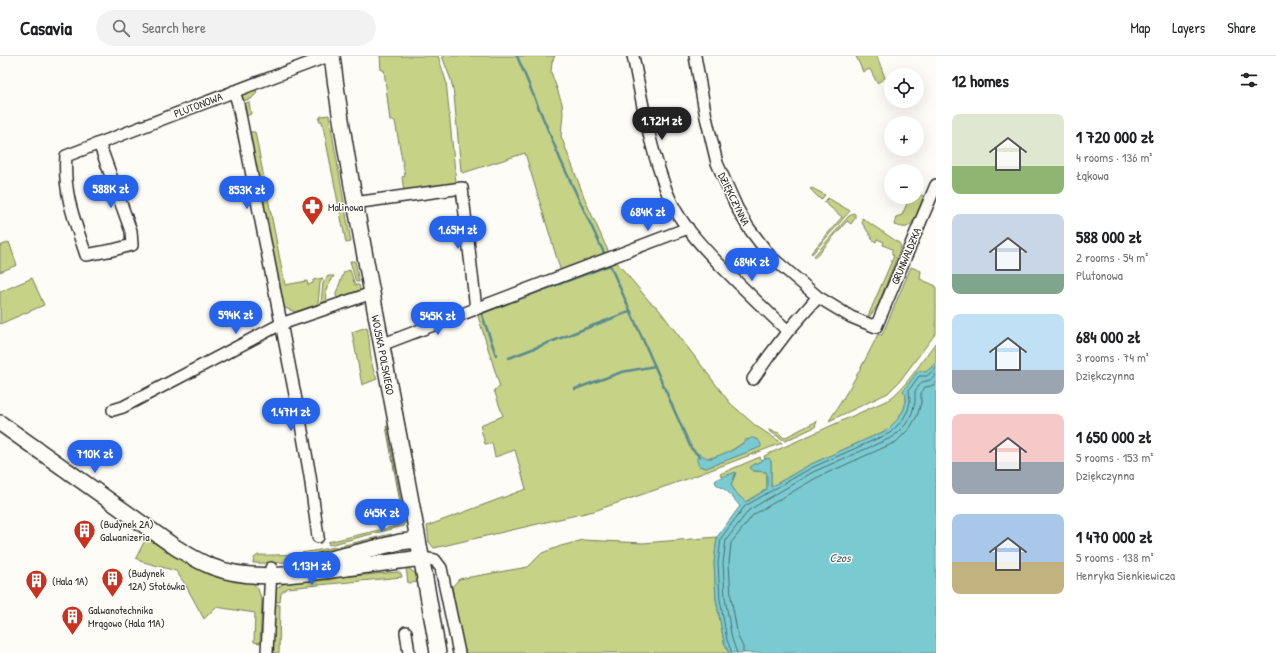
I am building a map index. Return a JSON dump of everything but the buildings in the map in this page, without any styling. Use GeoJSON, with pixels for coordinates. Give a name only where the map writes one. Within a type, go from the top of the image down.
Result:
{"type":"FeatureCollection","features":[{"type":"Feature","properties":{"kind":"street"},"geometry":{"type":"LineString","coordinates":[[633,56],[649,136],[666,190],[676,211],[702,246],[788,331]]}},
{"type":"Feature","properties":{"kind":"street","name":"DZIĘKCZYNNA"},"geometry":{"type":"LineString","coordinates":[[696,56],[706,117],[717,163],[737,208],[748,227],[770,256],[818,297],[851,317],[876,327]]}},
{"type":"Feature","properties":{"kind":"street","name":"PLUTONOWA"},"geometry":{"type":"LineString","coordinates":[[100,143],[131,231],[132,245],[86,255],[71,212],[67,189],[65,165],[66,156],[234,91],[323,58],[332,57]]}},
{"type":"Feature","properties":{"kind":"street","name":"WOJSKA POLSKIEGO"},"geometry":{"type":"LineString","coordinates":[[332,57],[354,203],[422,558],[438,653]]}},
{"type":"Feature","properties":{"kind":"street"},"geometry":{"type":"LineString","coordinates":[[234,91],[238,104],[309,469],[318,537]]}},
{"type":"Feature","properties":{"kind":"street","name":"GRUNWALDZKA"},"geometry":{"type":"LineString","coordinates":[[876,327],[936,185]]}},
{"type":"Feature","properties":{"kind":"street"},"geometry":{"type":"LineString","coordinates":[[354,203],[462,188],[476,309]]}},
{"type":"Feature","properties":{"kind":"street"},"geometry":{"type":"LineString","coordinates":[[381,345],[688,228]]}},
{"type":"Feature","properties":{"kind":"street"},"geometry":{"type":"LineString","coordinates":[[113,410],[281,324],[372,293]]}},
{"type":"Feature","properties":{"kind":"street"},"geometry":{"type":"LineString","coordinates":[[753,379],[788,331],[818,297]]}},
{"type":"Feature","properties":{"kind":"street"},"geometry":{"type":"LineString","coordinates":[[0,423],[175,547],[198,561],[214,567],[248,574],[271,572],[308,573],[422,558],[435,560],[441,568],[459,653]]}},
{"type":"Feature","properties":{"kind":"street"},"geometry":{"type":"LineString","coordinates":[[271,572],[400,542],[418,540]]}},
{"type":"Feature","properties":{"kind":"street"},"geometry":{"type":"LineString","coordinates":[[267,653],[271,572]]}},
{"type":"Feature","properties":{"kind":"street"},"geometry":{"type":"LineString","coordinates":[[406,632],[409,653]]}},
{"type":"Feature","properties":{"kind":"green space"},"geometry":{"type":"Polygon","coordinates":[[[380,56],[438,56],[446,81],[456,182],[452,187],[404,192],[402,177],[405,176],[395,121],[390,121],[384,70],[381,70],[380,56]]]}},
{"type":"Feature","properties":{"kind":"green space"},"geometry":{"type":"Polygon","coordinates":[[[442,56],[555,56],[552,62],[551,72],[562,103],[563,113],[561,136],[586,202],[609,253],[561,272],[525,153],[463,173],[461,171],[454,95],[451,80],[442,56]]]}},
{"type":"Feature","properties":{"kind":"green space"},"geometry":{"type":"Polygon","coordinates":[[[856,56],[877,56],[884,79],[877,83],[870,69],[863,72],[856,56]]]}},
{"type":"Feature","properties":{"kind":"green space"},"geometry":{"type":"Polygon","coordinates":[[[255,88],[257,93],[251,99],[242,101],[243,93],[255,88]]]}},
{"type":"Feature","properties":{"kind":"green space"},"geometry":{"type":"Polygon","coordinates":[[[249,102],[251,114],[246,116],[243,104],[249,102]]]}},
{"type":"Feature","properties":{"kind":"green space"},"geometry":{"type":"Polygon","coordinates":[[[235,107],[241,138],[239,142],[232,111],[235,107]]]}},
{"type":"Feature","properties":{"kind":"green space"},"geometry":{"type":"Polygon","coordinates":[[[329,115],[351,242],[346,243],[322,121],[319,121],[321,116],[329,115]]]}},
{"type":"Feature","properties":{"kind":"green space"},"geometry":{"type":"Polygon","coordinates":[[[247,132],[255,132],[285,285],[307,281],[308,285],[313,283],[313,280],[323,278],[320,283],[318,304],[295,312],[285,308],[283,304],[281,305],[247,132]]]}},
{"type":"Feature","properties":{"kind":"green space"},"geometry":{"type":"Polygon","coordinates":[[[812,188],[825,195],[821,200],[810,189],[812,188]]]}},
{"type":"Feature","properties":{"kind":"green space"},"geometry":{"type":"Polygon","coordinates":[[[828,198],[850,211],[812,254],[811,253],[842,217],[824,202],[828,198]]]}},
{"type":"Feature","properties":{"kind":"green space"},"geometry":{"type":"Polygon","coordinates":[[[907,204],[921,204],[912,222],[907,227],[894,225],[896,217],[902,215],[907,204]]]}},
{"type":"Feature","properties":{"kind":"green space"},"geometry":{"type":"Polygon","coordinates":[[[853,213],[855,214],[855,218],[851,224],[847,221],[816,257],[814,256],[848,217],[853,213]]]}},
{"type":"Feature","properties":{"kind":"green space"},"geometry":{"type":"Polygon","coordinates":[[[862,218],[899,243],[901,247],[878,305],[870,316],[868,316],[894,256],[892,254],[892,249],[883,245],[884,242],[877,239],[876,242],[874,241],[862,223],[862,218]]]}},
{"type":"Feature","properties":{"kind":"green space"},"geometry":{"type":"Polygon","coordinates":[[[9,242],[17,265],[0,272],[0,246],[9,242]]]}},
{"type":"Feature","properties":{"kind":"green space"},"geometry":{"type":"Polygon","coordinates":[[[614,259],[650,302],[657,307],[730,403],[756,426],[782,443],[687,479],[594,511],[434,548],[429,542],[427,526],[526,489],[515,450],[495,457],[492,443],[485,444],[480,425],[503,416],[494,390],[500,387],[477,313],[614,259]],[[747,439],[728,452],[707,458],[699,466],[706,468],[758,448],[747,439]]]}},
{"type":"Feature","properties":{"kind":"green space"},"geometry":{"type":"Polygon","coordinates":[[[350,261],[355,261],[359,282],[356,282],[350,261]]]}},
{"type":"Feature","properties":{"kind":"green space"},"geometry":{"type":"Polygon","coordinates":[[[911,267],[921,271],[920,279],[936,286],[936,333],[899,382],[888,393],[829,421],[855,378],[878,334],[882,335],[911,267]]]}},
{"type":"Feature","properties":{"kind":"green space"},"geometry":{"type":"Polygon","coordinates":[[[350,270],[355,285],[359,285],[360,289],[338,298],[336,293],[344,272],[350,270]]]}},
{"type":"Feature","properties":{"kind":"green space"},"geometry":{"type":"Polygon","coordinates":[[[328,276],[334,276],[326,290],[327,301],[321,303],[323,283],[328,276]]]}},
{"type":"Feature","properties":{"kind":"green space"},"geometry":{"type":"Polygon","coordinates":[[[32,278],[44,305],[0,324],[0,292],[32,278]]]}},
{"type":"Feature","properties":{"kind":"green space"},"geometry":{"type":"Polygon","coordinates":[[[367,327],[371,360],[377,379],[362,385],[352,332],[367,327]]]}},
{"type":"Feature","properties":{"kind":"green space"},"geometry":{"type":"Polygon","coordinates":[[[936,342],[936,363],[926,372],[921,372],[906,395],[904,409],[898,419],[887,430],[809,465],[771,487],[771,461],[767,458],[765,459],[764,456],[888,400],[908,381],[936,342]]]}},
{"type":"Feature","properties":{"kind":"green space"},"geometry":{"type":"Polygon","coordinates":[[[390,346],[415,477],[411,475],[390,346]]]}},
{"type":"Feature","properties":{"kind":"green space"},"geometry":{"type":"Polygon","coordinates":[[[817,421],[815,427],[785,441],[769,431],[779,433],[784,438],[817,421]]]}},
{"type":"Feature","properties":{"kind":"green space"},"geometry":{"type":"Polygon","coordinates":[[[386,426],[405,523],[403,526],[329,545],[328,542],[396,526],[402,519],[386,426]]]}},
{"type":"Feature","properties":{"kind":"green space"},"geometry":{"type":"Polygon","coordinates":[[[760,457],[761,461],[753,465],[753,471],[766,472],[767,489],[745,502],[731,485],[736,473],[722,477],[720,474],[760,457]]]}},
{"type":"Feature","properties":{"kind":"green space"},"geometry":{"type":"Polygon","coordinates":[[[391,534],[396,539],[325,556],[289,562],[253,563],[254,558],[258,555],[308,552],[391,534]]]}},
{"type":"Feature","properties":{"kind":"green space"},"geometry":{"type":"Polygon","coordinates":[[[717,537],[714,563],[716,599],[724,642],[729,653],[463,653],[452,587],[459,579],[528,567],[542,553],[583,540],[643,543],[717,537]]]}},
{"type":"Feature","properties":{"kind":"green space"},"geometry":{"type":"Polygon","coordinates":[[[146,538],[195,567],[251,581],[258,589],[262,601],[260,643],[254,642],[255,613],[216,607],[204,619],[185,584],[176,571],[140,561],[136,558],[146,538]]]}},
{"type":"Feature","properties":{"kind":"green space"},"geometry":{"type":"Polygon","coordinates":[[[406,567],[415,573],[419,582],[408,583],[406,567]]]}},
{"type":"Feature","properties":{"kind":"green space"},"geometry":{"type":"Polygon","coordinates":[[[398,572],[402,577],[287,588],[281,593],[280,602],[274,602],[275,590],[286,582],[398,572]]]}},
{"type":"Feature","properties":{"kind":"green space"},"geometry":{"type":"Polygon","coordinates":[[[274,604],[280,605],[279,653],[271,653],[274,604]]]}},
{"type":"Feature","properties":{"kind":"water","name":"Czos"},"geometry":{"type":"Polygon","coordinates":[[[936,363],[936,653],[729,653],[724,642],[716,599],[714,563],[717,537],[740,506],[727,491],[716,484],[715,481],[736,472],[731,485],[737,494],[746,502],[767,489],[766,472],[755,471],[750,467],[763,460],[769,458],[771,461],[771,487],[809,465],[887,430],[898,419],[904,409],[906,395],[903,391],[918,371],[926,372],[936,363]]]}},
{"type":"Feature","properties":{"kind":"water"},"geometry":{"type":"Polygon","coordinates":[[[751,438],[758,440],[761,447],[706,468],[699,466],[697,461],[698,455],[700,454],[707,458],[712,458],[733,450],[751,438]]]}},
{"type":"Feature","properties":{"kind":"waterway"},"geometry":{"type":"LineString","coordinates":[[517,56],[561,161],[604,253]]}},
{"type":"Feature","properties":{"kind":"waterway"},"geometry":{"type":"LineString","coordinates":[[609,263],[691,448],[700,457]]}},
{"type":"Feature","properties":{"kind":"waterway"},"geometry":{"type":"LineString","coordinates":[[496,355],[482,315],[484,312],[610,265]]}},
{"type":"Feature","properties":{"kind":"waterway"},"geometry":{"type":"LineString","coordinates":[[509,358],[631,311]]}},
{"type":"Feature","properties":{"kind":"waterway"},"geometry":{"type":"LineString","coordinates":[[575,389],[622,372],[655,366]]}},
{"type":"Feature","properties":{"kind":"place","name":"Malinowa"},"geometry":{"type":"Point","coordinates":[313,226]}},
{"type":"Feature","properties":{"kind":"place","name":"(Budynek 2A) Galwanizeria"},"geometry":{"type":"Point","coordinates":[84,550]}},
{"type":"Feature","properties":{"kind":"place","name":"(Budynek 12A) Stołówka"},"geometry":{"type":"Point","coordinates":[113,598]}},
{"type":"Feature","properties":{"kind":"place","name":"(Hala 1A)"},"geometry":{"type":"Point","coordinates":[36,600]}},
{"type":"Feature","properties":{"kind":"place","name":"Galwanotechnika Mrągowo (Hala 11A)"},"geometry":{"type":"Point","coordinates":[73,636]}}]}
